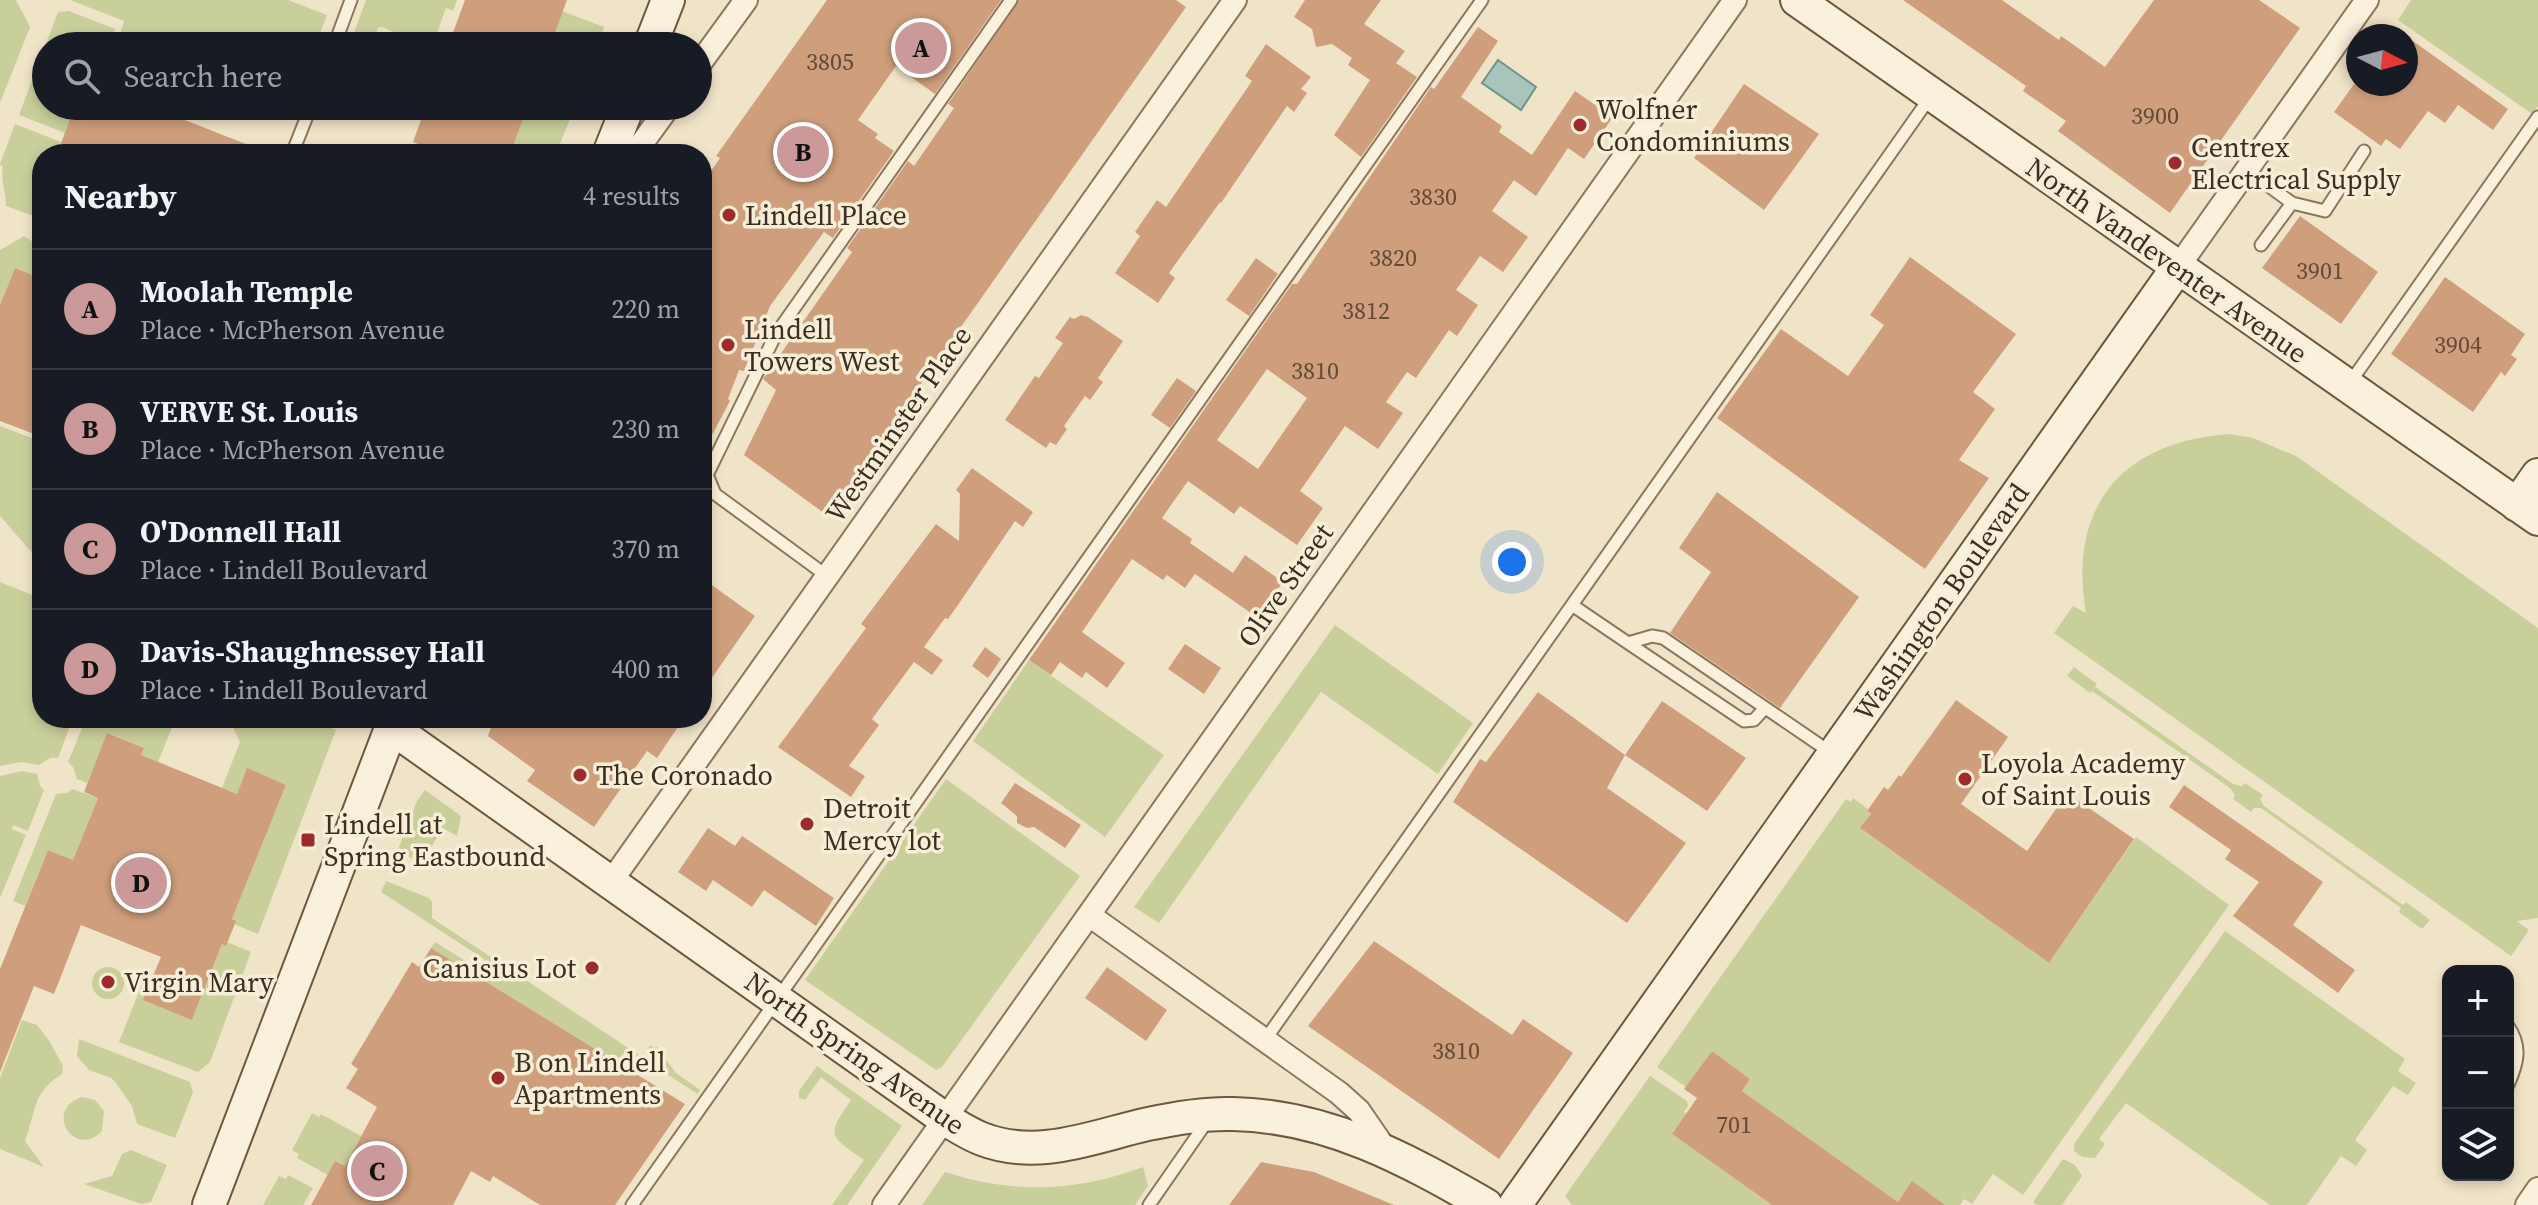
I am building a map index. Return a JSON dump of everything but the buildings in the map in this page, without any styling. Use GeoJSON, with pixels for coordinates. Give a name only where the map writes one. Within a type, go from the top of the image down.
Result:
{"type":"FeatureCollection","features":[{"type":"Feature","properties":{"kind":"main road"},"geometry":{"type":"LineString","coordinates":[[655,32],[668,0]]}},
{"type":"Feature","properties":{"kind":"main road","name":"North Vandeventer Avenue"},"geometry":{"type":"LineString","coordinates":[[1797,0],[2527,512]]}},
{"type":"Feature","properties":{"kind":"main road"},"geometry":{"type":"LineString","coordinates":[[613,144],[622,120]]}},
{"type":"Feature","properties":{"kind":"main road","name":"Washington Boulevard"},"geometry":{"type":"LineString","coordinates":[[1515,1205],[2178,267]]}},
{"type":"Feature","properties":{"kind":"main road"},"geometry":{"type":"LineString","coordinates":[[2527,512],[2538,475]]}},
{"type":"Feature","properties":{"kind":"main road"},"geometry":{"type":"LineString","coordinates":[[209,1205],[391,728]]}},
{"type":"Feature","properties":{"kind":"main road","name":"North Spring Avenue"},"geometry":{"type":"LineString","coordinates":[[400,728],[610,883],[945,1119],[984,1140],[1036,1148],[1083,1143],[1147,1124],[1213,1114],[1261,1115],[1338,1131],[1385,1149],[1486,1205]]}},
{"type":"Feature","properties":{"kind":"street"},"geometry":{"type":"LineString","coordinates":[[712,47],[746,0]]}},
{"type":"Feature","properties":{"kind":"street","name":"Westminster Place"},"geometry":{"type":"LineString","coordinates":[[610,883],[1235,0]]}},
{"type":"Feature","properties":{"kind":"street","name":"Olive Street"},"geometry":{"type":"LineString","coordinates":[[884,1205],[1735,0]]}},
{"type":"Feature","properties":{"kind":"street","name":"Washington Boulevard"},"geometry":{"type":"LineString","coordinates":[[2178,267],[2367,0]]}},
{"type":"Feature","properties":{"kind":"street"},"geometry":{"type":"LineString","coordinates":[[641,144],[659,120]]}},
{"type":"Feature","properties":{"kind":"street","name":"North Spring Avenue"},"geometry":{"type":"LineString","coordinates":[[1089,915],[1349,1102],[1385,1149]]}},
{"type":"Feature","properties":{"kind":"street"},"geometry":{"type":"LineString","coordinates":[[2527,1205],[2538,1189]]}},
{"type":"Feature","properties":{"kind":"lane"},"geometry":{"type":"LineString","coordinates":[[339,32],[351,0]]}},
{"type":"Feature","properties":{"kind":"lane"},"geometry":{"type":"LineString","coordinates":[[712,465],[776,334],[1011,0]]}},
{"type":"Feature","properties":{"kind":"lane"},"geometry":{"type":"LineString","coordinates":[[632,1205],[1482,0]]}},
{"type":"Feature","properties":{"kind":"lane"},"geometry":{"type":"LineString","coordinates":[[1265,1040],[1932,95]]}},
{"type":"Feature","properties":{"kind":"lane"},"geometry":{"type":"LineString","coordinates":[[2347,386],[2538,117]]}},
{"type":"Feature","properties":{"kind":"lane"},"geometry":{"type":"LineString","coordinates":[[296,144],[305,120]]}},
{"type":"Feature","properties":{"kind":"lane"},"geometry":{"type":"LineString","coordinates":[[2247,170],[2292,203],[2325,211],[2364,151]]}},
{"type":"Feature","properties":{"kind":"lane"},"geometry":{"type":"LineString","coordinates":[[2261,245],[2292,203]]}},
{"type":"Feature","properties":{"kind":"lane"},"geometry":{"type":"LineString","coordinates":[[712,487],[715,494],[827,576]]}},
{"type":"Feature","properties":{"kind":"lane"},"geometry":{"type":"LineString","coordinates":[[1572,605],[1744,721],[1754,720],[1765,708]]}},
{"type":"Feature","properties":{"kind":"lane"},"geometry":{"type":"LineString","coordinates":[[1628,643],[1652,636],[1663,638],[1834,755]]}},
{"type":"Feature","properties":{"kind":"lane"},"geometry":{"type":"LineString","coordinates":[[2514,1036],[2518,1042],[2518,1061],[2514,1071]]}},
{"type":"Feature","properties":{"kind":"lane"},"geometry":{"type":"LineString","coordinates":[[1149,1205],[1213,1114]]}},
{"type":"Feature","properties":{"kind":"green space"},"geometry":{"type":"Polygon","coordinates":[[[0,0],[16,0],[30,27],[0,103],[0,0]]]}},
{"type":"Feature","properties":{"kind":"green space"},"geometry":{"type":"Polygon","coordinates":[[[70,0],[288,0],[327,15],[320,32],[120,32],[124,21],[70,0]]]}},
{"type":"Feature","properties":{"kind":"green space"},"geometry":{"type":"Polygon","coordinates":[[[366,0],[457,0],[453,11],[446,8],[437,32],[394,32],[382,27],[376,32],[354,32],[366,0]]]}},
{"type":"Feature","properties":{"kind":"green space"},"geometry":{"type":"Polygon","coordinates":[[[533,0],[604,27],[603,32],[545,32],[533,0]]]}},
{"type":"Feature","properties":{"kind":"green space"},"geometry":{"type":"Polygon","coordinates":[[[2411,0],[2538,0],[2538,106],[2532,114],[2418,34],[2418,24],[2404,24],[2398,20],[2411,0]]]}},
{"type":"Feature","properties":{"kind":"green space"},"geometry":{"type":"Polygon","coordinates":[[[69,11],[115,29],[114,32],[50,32],[58,12],[69,11]]]}},
{"type":"Feature","properties":{"kind":"green space"},"geometry":{"type":"Polygon","coordinates":[[[32,81],[32,120],[83,120],[95,144],[93,144],[19,115],[32,81]]]}},
{"type":"Feature","properties":{"kind":"green space"},"geometry":{"type":"Polygon","coordinates":[[[523,120],[569,120],[560,144],[514,144],[523,120]]]}},
{"type":"Feature","properties":{"kind":"green space"},"geometry":{"type":"Polygon","coordinates":[[[15,124],[61,142],[32,144],[32,215],[6,206],[3,167],[0,164],[15,124]]]}},
{"type":"Feature","properties":{"kind":"green space"},"geometry":{"type":"Polygon","coordinates":[[[24,236],[32,241],[32,275],[15,268],[0,305],[0,250],[24,236]]]}},
{"type":"Feature","properties":{"kind":"green space"},"geometry":{"type":"Polygon","coordinates":[[[0,426],[32,438],[32,553],[0,516],[0,426]]]}},
{"type":"Feature","properties":{"kind":"green space"},"geometry":{"type":"Polygon","coordinates":[[[2230,434],[2253,438],[2296,456],[2538,628],[2538,918],[2517,921],[2529,930],[2511,956],[2054,633],[2073,606],[2086,613],[2082,575],[2085,541],[2095,511],[2111,486],[2132,466],[2160,450],[2192,439],[2230,434]]]}},
{"type":"Feature","properties":{"kind":"green space"},"geometry":{"type":"Polygon","coordinates":[[[0,582],[32,595],[32,728],[69,728],[58,758],[50,758],[39,765],[21,762],[0,766],[0,582]]]}},
{"type":"Feature","properties":{"kind":"green space"},"geometry":{"type":"Polygon","coordinates":[[[1335,625],[1473,723],[1438,774],[1321,692],[1159,923],[1134,907],[1335,625]]]}},
{"type":"Feature","properties":{"kind":"green space"},"geometry":{"type":"Polygon","coordinates":[[[1029,660],[1164,755],[1105,837],[973,741],[1029,660]]]}},
{"type":"Feature","properties":{"kind":"green space"},"geometry":{"type":"Polygon","coordinates":[[[2074,667],[2097,684],[2095,687],[2233,784],[2242,786],[2245,783],[2263,795],[2260,799],[2264,806],[2403,905],[2406,902],[2430,920],[2422,929],[2399,912],[2401,908],[2261,808],[2254,808],[2251,812],[2233,799],[2235,795],[2230,788],[2067,676],[2074,667]]]}},
{"type":"Feature","properties":{"kind":"green space"},"geometry":{"type":"Polygon","coordinates":[[[82,728],[172,728],[158,762],[141,755],[144,748],[108,733],[87,783],[77,779],[68,762],[82,728]]]}},
{"type":"Feature","properties":{"kind":"green space"},"geometry":{"type":"Polygon","coordinates":[[[233,728],[336,730],[258,934],[234,924],[232,919],[286,785],[247,769],[237,794],[222,788],[240,742],[233,728]]]}},
{"type":"Feature","properties":{"kind":"green space"},"geometry":{"type":"Polygon","coordinates":[[[22,771],[37,774],[44,790],[28,831],[13,825],[12,829],[26,835],[0,898],[0,776],[22,771]]]}},
{"type":"Feature","properties":{"kind":"green space"},"geometry":{"type":"Polygon","coordinates":[[[946,779],[1080,876],[942,1067],[936,1070],[805,980],[946,779]]]}},
{"type":"Feature","properties":{"kind":"green space"},"geometry":{"type":"Polygon","coordinates":[[[72,789],[98,798],[73,860],[48,850],[25,906],[13,901],[56,794],[72,789]]]}},
{"type":"Feature","properties":{"kind":"green space"},"geometry":{"type":"Polygon","coordinates":[[[425,790],[461,816],[457,836],[443,828],[422,862],[397,852],[417,801],[425,790]]]}},
{"type":"Feature","properties":{"kind":"green space"},"geometry":{"type":"Polygon","coordinates":[[[1853,798],[1871,814],[1861,829],[2049,963],[2136,837],[2229,905],[2023,1195],[1993,1174],[1972,1204],[1964,1199],[1960,1205],[1945,1205],[1912,1182],[1898,1202],[1742,1091],[1750,1079],[1712,1051],[1686,1087],[1657,1067],[1846,799],[1851,802],[1853,798]]]}},
{"type":"Feature","properties":{"kind":"green space"},"geometry":{"type":"Polygon","coordinates":[[[386,881],[429,898],[432,918],[645,1059],[649,1046],[657,1047],[676,1073],[700,1090],[698,1094],[627,1049],[617,1062],[431,948],[435,942],[480,970],[484,959],[381,892],[386,881]]]}},
{"type":"Feature","properties":{"kind":"green space"},"geometry":{"type":"Polygon","coordinates":[[[2225,931],[2405,1059],[2398,1071],[2416,1083],[2408,1095],[2393,1086],[2355,1140],[2367,1150],[2356,1166],[2341,1156],[2307,1205],[2270,1205],[2126,1103],[2099,1139],[2105,1144],[2095,1158],[2082,1157],[2074,1151],[2074,1144],[2225,931]]]}},
{"type":"Feature","properties":{"kind":"green space"},"geometry":{"type":"Polygon","coordinates":[[[227,942],[251,952],[210,1062],[198,1072],[119,1042],[144,979],[192,1020],[222,944],[226,945],[227,942]]]}},
{"type":"Feature","properties":{"kind":"green space"},"geometry":{"type":"Polygon","coordinates":[[[108,967],[119,972],[124,983],[119,994],[108,999],[97,994],[92,983],[97,972],[108,967]]]}},
{"type":"Feature","properties":{"kind":"green space"},"geometry":{"type":"Polygon","coordinates":[[[22,1020],[37,1025],[63,1066],[62,1074],[40,1095],[25,1141],[44,1167],[0,1149],[0,1078],[22,1020]]]}},
{"type":"Feature","properties":{"kind":"green space"},"geometry":{"type":"Polygon","coordinates":[[[79,1039],[190,1082],[193,1093],[175,1138],[137,1124],[132,1106],[116,1083],[89,1070],[77,1056],[79,1039]]]}},
{"type":"Feature","properties":{"kind":"green space"},"geometry":{"type":"Polygon","coordinates":[[[817,1066],[902,1126],[847,1205],[832,1205],[864,1160],[843,1145],[835,1134],[837,1121],[851,1100],[821,1077],[805,1100],[799,1098],[799,1091],[817,1066]]]}},
{"type":"Feature","properties":{"kind":"green space"},"geometry":{"type":"Polygon","coordinates":[[[1650,1076],[1687,1101],[1686,1114],[1672,1134],[1772,1205],[1572,1205],[1565,1196],[1650,1076]]]}},
{"type":"Feature","properties":{"kind":"green space"},"geometry":{"type":"Polygon","coordinates":[[[82,1097],[95,1100],[104,1111],[102,1131],[82,1140],[73,1136],[64,1121],[65,1111],[71,1103],[82,1097]]]}},
{"type":"Feature","properties":{"kind":"green space"},"geometry":{"type":"Polygon","coordinates":[[[312,1113],[319,1117],[321,1114],[361,1136],[345,1166],[335,1161],[328,1175],[297,1158],[299,1154],[292,1150],[312,1113]]]}},
{"type":"Feature","properties":{"kind":"green space"},"geometry":{"type":"Polygon","coordinates":[[[131,1150],[167,1165],[151,1202],[141,1204],[84,1184],[112,1176],[122,1154],[131,1150]]]}},
{"type":"Feature","properties":{"kind":"green space"},"geometry":{"type":"Polygon","coordinates":[[[2063,1159],[2075,1165],[2082,1176],[2062,1205],[2037,1205],[2033,1202],[2063,1159]]]}},
{"type":"Feature","properties":{"kind":"green space"},"geometry":{"type":"Polygon","coordinates":[[[1143,1167],[1148,1186],[1135,1205],[922,1205],[945,1172],[995,1184],[1044,1187],[1093,1181],[1143,1167]]]}},
{"type":"Feature","properties":{"kind":"green space"},"geometry":{"type":"Polygon","coordinates":[[[288,1175],[313,1188],[303,1205],[263,1205],[279,1176],[286,1179],[288,1175]]]}},
{"type":"Feature","properties":{"kind":"water"},"geometry":{"type":"Polygon","coordinates":[[[1498,60],[1536,87],[1521,110],[1482,83],[1498,60]]]}},
{"type":"Feature","properties":{"kind":"place","name":"Moolah Temple"},"geometry":{"type":"Point","coordinates":[921,48]}},
{"type":"Feature","properties":{"kind":"place","name":"Wolfner Condominiums"},"geometry":{"type":"Point","coordinates":[1580,125]}},
{"type":"Feature","properties":{"kind":"place","name":"VERVE St. Louis"},"geometry":{"type":"Point","coordinates":[803,152]}},
{"type":"Feature","properties":{"kind":"place","name":"Centrex Electrical Supply"},"geometry":{"type":"Point","coordinates":[2175,163]}},
{"type":"Feature","properties":{"kind":"place","name":"Lindell Place"},"geometry":{"type":"Point","coordinates":[729,215]}},
{"type":"Feature","properties":{"kind":"place","name":"Lindell Towers West"},"geometry":{"type":"Point","coordinates":[728,345]}},
{"type":"Feature","properties":{"kind":"place","name":"The Coronado"},"geometry":{"type":"Point","coordinates":[580,775]}},
{"type":"Feature","properties":{"kind":"place","name":"Loyola Academy of Saint Louis"},"geometry":{"type":"Point","coordinates":[1965,779]}},
{"type":"Feature","properties":{"kind":"place","name":"Detroit Mercy lot"},"geometry":{"type":"Point","coordinates":[807,824]}},
{"type":"Feature","properties":{"kind":"place","name":"Lindell at Spring Eastbound"},"geometry":{"type":"Point","coordinates":[308,840]}},
{"type":"Feature","properties":{"kind":"place","name":"Davis-Shaughnessey Hall"},"geometry":{"type":"Point","coordinates":[141,883]}},
{"type":"Feature","properties":{"kind":"place","name":"Canisius Lot"},"geometry":{"type":"Point","coordinates":[592,968]}},
{"type":"Feature","properties":{"kind":"place","name":"Virgin Mary"},"geometry":{"type":"Point","coordinates":[108,982]}},
{"type":"Feature","properties":{"kind":"place","name":"B on Lindell Apartments"},"geometry":{"type":"Point","coordinates":[498,1078]}},
{"type":"Feature","properties":{"kind":"place","name":"O'Donnell Hall"},"geometry":{"type":"Point","coordinates":[377,1171]}}]}
